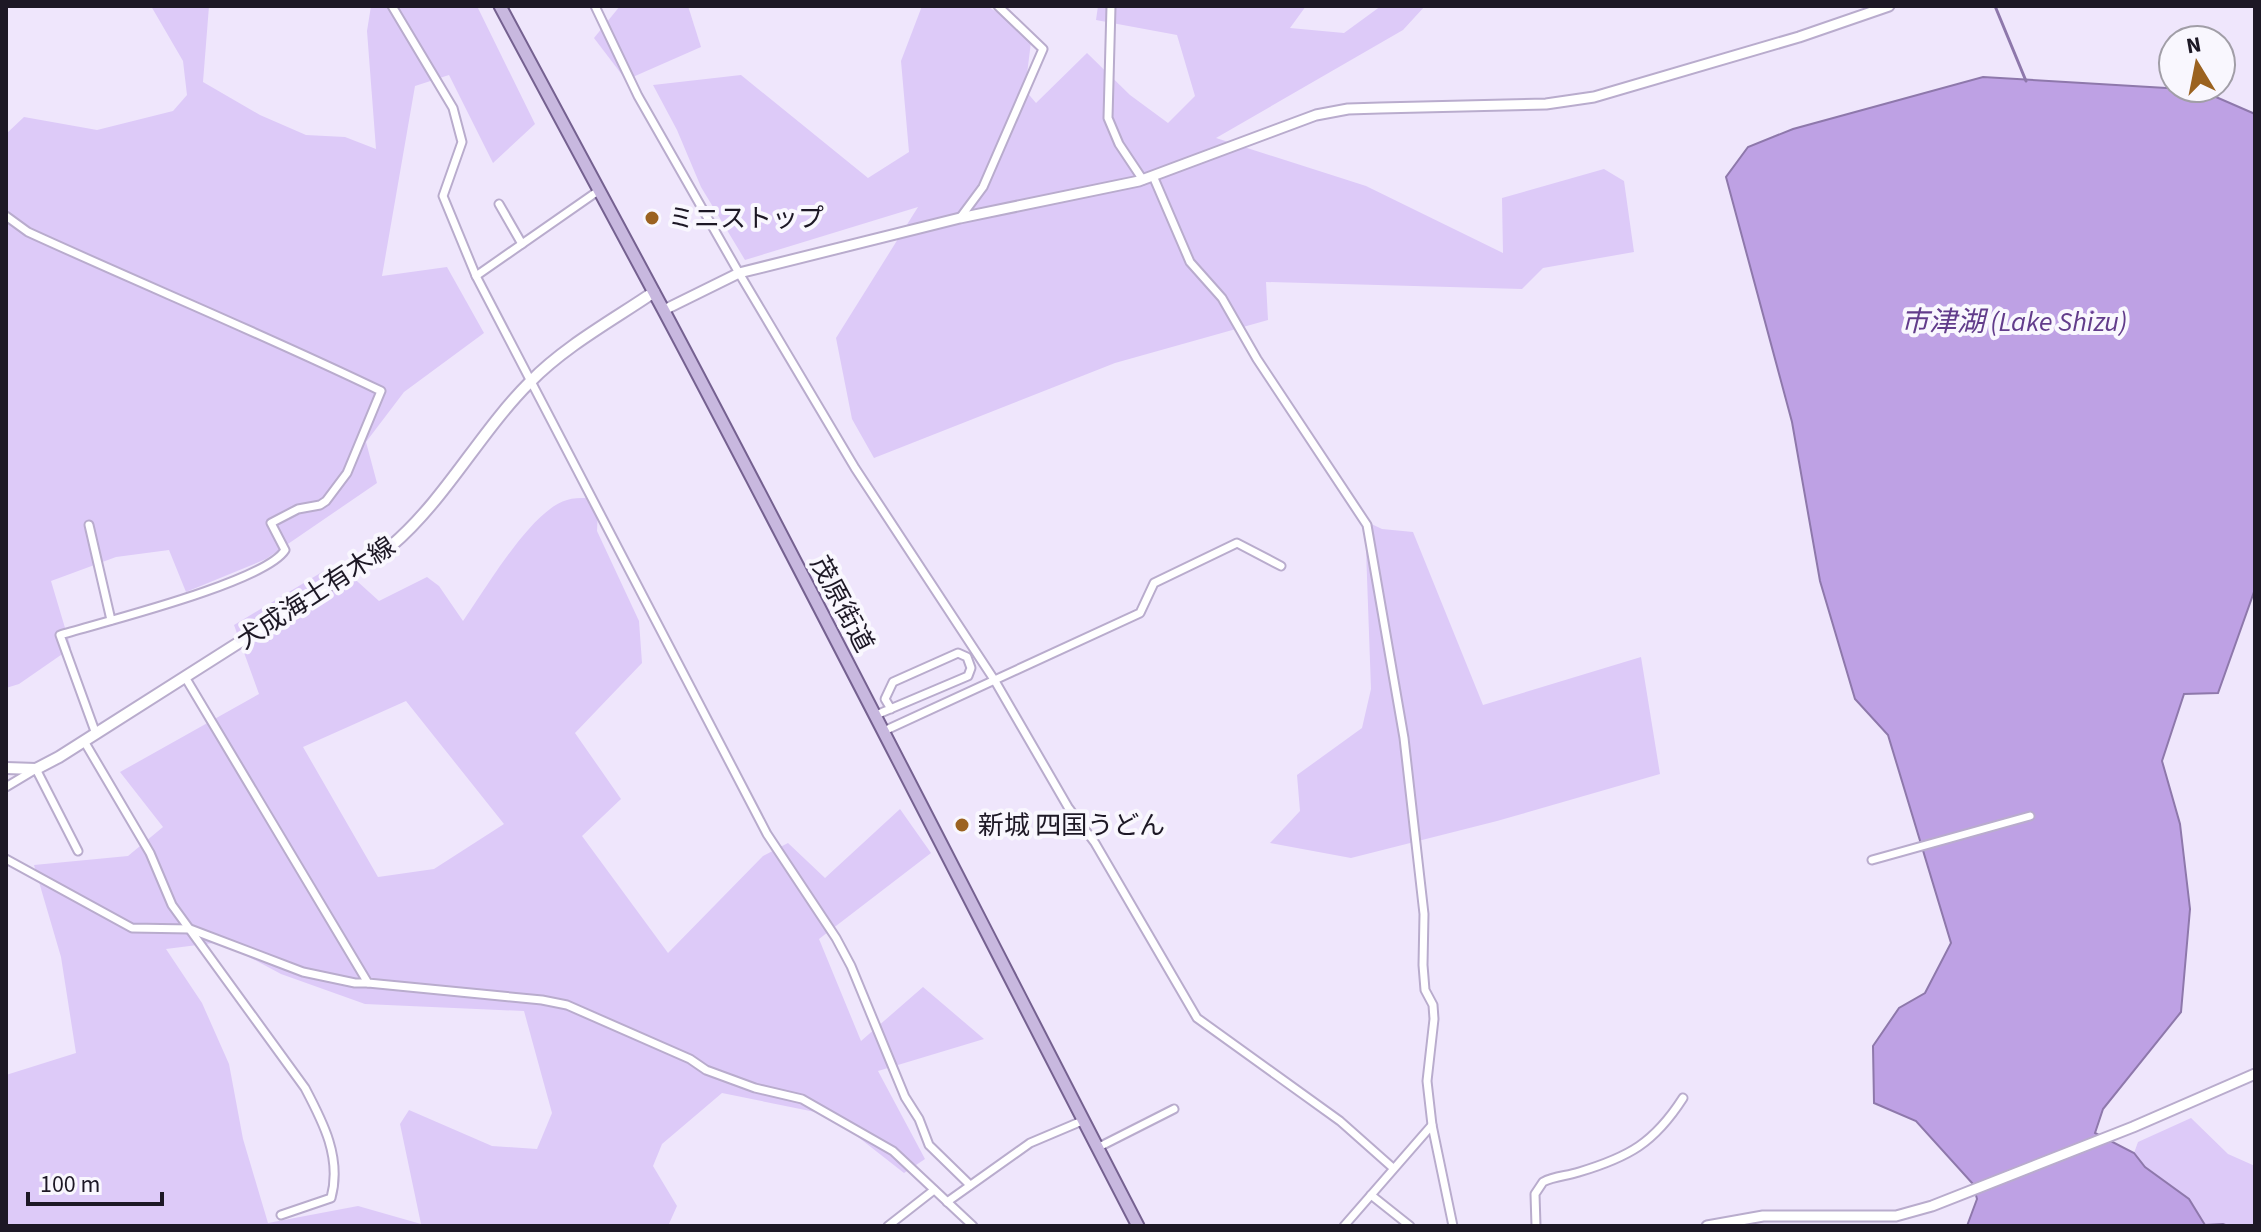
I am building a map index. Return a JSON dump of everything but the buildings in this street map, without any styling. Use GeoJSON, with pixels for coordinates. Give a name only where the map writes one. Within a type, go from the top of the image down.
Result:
{"type":"FeatureCollection","features":[{"type":"Feature","properties":{"kind":"main road","name":"茂原街道"},"geometry":{"type":"LineString","coordinates":[[500,6],[664,310],[876,715],[1138,1226]]}},
{"type":"Feature","properties":{"kind":"main road","name":"犬成海士有木線"},"geometry":{"type":"LineString","coordinates":[[36,769],[345,578],[410,530],[531,380],[654,292]]}},
{"type":"Feature","properties":{"kind":"main road"},"geometry":{"type":"LineString","coordinates":[[6,768],[36,769]]}},
{"type":"Feature","properties":{"kind":"street"},"geometry":{"type":"LineString","coordinates":[[392,6],[453,108],[462,142],[443,196],[476,276],[767,834],[851,966],[905,1097],[919,1119],[929,1145],[970,1185]]}},
{"type":"Feature","properties":{"kind":"street"},"geometry":{"type":"LineString","coordinates":[[595,6],[638,96],[739,273],[855,468],[995,681],[1068,807],[1095,843],[1197,1018],[1340,1121],[1393,1168]]}},
{"type":"Feature","properties":{"kind":"street"},"geometry":{"type":"LineString","coordinates":[[960,218],[983,187],[1043,49],[998,6]]}},
{"type":"Feature","properties":{"kind":"street"},"geometry":{"type":"LineString","coordinates":[[1111,6],[1108,118],[1119,144],[1148,178],[1190,262],[1222,298],[1257,359],[1367,525],[1404,738],[1421,887],[1425,990],[1433,1005],[1434,1019],[1427,1081],[1432,1125],[1453,1226]]}},
{"type":"Feature","properties":{"kind":"street"},"geometry":{"type":"LineString","coordinates":[[664,310],[739,273],[960,218],[1148,178],[1316,115],[1380,108],[1546,104],[1594,97],[1799,37],[1889,6]]}},
{"type":"Feature","properties":{"kind":"street"},"geometry":{"type":"LineString","coordinates":[[476,276],[598,191]]}},
{"type":"Feature","properties":{"kind":"street"},"geometry":{"type":"LineString","coordinates":[[499,204],[522,244]]}},
{"type":"Feature","properties":{"kind":"street"},"geometry":{"type":"LineString","coordinates":[[6,216],[15,225],[40,238],[268,337],[381,391],[347,473],[326,501],[298,509],[271,523],[285,550],[280,556],[244,578],[60,635],[96,734]]}},
{"type":"Feature","properties":{"kind":"street"},"geometry":{"type":"LineString","coordinates":[[89,525],[111,620]]}},
{"type":"Feature","properties":{"kind":"street"},"geometry":{"type":"LineString","coordinates":[[884,731],[1140,613],[1154,583],[1237,543],[1281,566]]}},
{"type":"Feature","properties":{"kind":"street"},"geometry":{"type":"LineString","coordinates":[[876,715],[891,709],[968,676],[971,668],[967,657],[958,653],[893,682],[885,699],[891,709]]}},
{"type":"Feature","properties":{"kind":"street"},"geometry":{"type":"LineString","coordinates":[[185,677],[368,983]]}},
{"type":"Feature","properties":{"kind":"street"},"geometry":{"type":"LineString","coordinates":[[84,741],[150,853],[172,905],[305,1088],[328,1134],[334,1166],[331,1198],[281,1215]]}},
{"type":"Feature","properties":{"kind":"street"},"geometry":{"type":"LineString","coordinates":[[6,787],[36,769],[78,851]]}},
{"type":"Feature","properties":{"kind":"street"},"geometry":{"type":"LineString","coordinates":[[1872,860],[2030,816]]}},
{"type":"Feature","properties":{"kind":"street"},"geometry":{"type":"LineString","coordinates":[[6,859],[132,928],[190,929],[303,972],[355,983],[567,1005],[690,1059],[706,1070],[755,1088],[802,1099],[893,1151],[973,1226]]}},
{"type":"Feature","properties":{"kind":"street"},"geometry":{"type":"LineString","coordinates":[[1707,1226],[1763,1216],[1896,1216],[1932,1206],[2133,1127],[2255,1074]]}},
{"type":"Feature","properties":{"kind":"street"},"geometry":{"type":"LineString","coordinates":[[1536,1226],[1535,1194],[1543,1182],[1602,1165],[1629,1153],[1652,1139],[1683,1098]]}},
{"type":"Feature","properties":{"kind":"street"},"geometry":{"type":"LineString","coordinates":[[1097,1148],[1174,1109]]}},
{"type":"Feature","properties":{"kind":"street"},"geometry":{"type":"LineString","coordinates":[[947,1202],[1030,1143],[1082,1121]]}},
{"type":"Feature","properties":{"kind":"street"},"geometry":{"type":"LineString","coordinates":[[1348,1225],[1432,1125]]}},
{"type":"Feature","properties":{"kind":"street"},"geometry":{"type":"LineString","coordinates":[[888,1226],[934,1190]]}},
{"type":"Feature","properties":{"kind":"street"},"geometry":{"type":"LineString","coordinates":[[1371,1195],[1410,1226]]}},
{"type":"Feature","properties":{"kind":"shaded area"},"geometry":{"type":"Polygon","coordinates":[[[151,6],[209,6],[203,82],[260,115],[306,135],[345,137],[376,149],[367,31],[371,6],[477,6],[535,124],[493,163],[449,75],[415,86],[382,276],[447,267],[484,333],[404,392],[366,442],[377,483],[266,559],[186,592],[169,550],[116,557],[51,581],[71,648],[19,684],[6,688],[6,134],[24,117],[97,130],[173,111],[187,95],[183,61],[151,6]]]}},
{"type":"Feature","properties":{"kind":"shaded area"},"geometry":{"type":"Polygon","coordinates":[[[620,6],[688,6],[701,47],[626,80],[594,38],[620,6]]]}},
{"type":"Feature","properties":{"kind":"shaded area"},"geometry":{"type":"Polygon","coordinates":[[[922,6],[987,6],[1032,34],[1025,90],[1036,103],[1087,53],[1130,95],[1168,123],[1195,96],[1177,35],[1096,20],[1098,6],[1306,6],[1290,28],[1344,33],[1381,6],[1425,6],[1403,30],[1216,138],[1366,186],[1503,253],[1502,198],[1604,169],[1624,181],[1634,252],[1543,268],[1522,289],[1266,282],[1268,320],[1115,363],[874,458],[852,419],[836,338],[918,207],[745,260],[701,187],[677,130],[653,85],[741,75],[868,178],[909,152],[901,61],[922,6]]]}},
{"type":"Feature","properties":{"kind":"shaded area"},"geometry":{"type":"Polygon","coordinates":[[[586,498],[598,510],[597,531],[639,621],[642,663],[575,733],[621,799],[582,836],[668,953],[763,856],[788,843],[825,878],[900,809],[931,853],[819,939],[861,1041],[923,987],[984,1039],[878,1071],[925,1159],[904,1173],[830,1115],[722,1093],[662,1144],[653,1166],[677,1206],[668,1226],[6,1226],[6,1075],[76,1053],[61,957],[34,865],[128,856],[163,827],[120,772],[259,694],[234,625],[337,563],[379,601],[427,577],[439,586],[463,621],[510,553],[539,519],[567,500],[586,498]],[[406,701],[303,747],[378,877],[434,869],[504,824],[406,701]],[[221,942],[166,949],[202,1003],[229,1064],[243,1139],[268,1223],[358,1206],[421,1224],[400,1124],[409,1110],[492,1146],[537,1149],[552,1113],[524,1011],[365,1004],[281,974],[221,942]]]}},
{"type":"Feature","properties":{"kind":"shaded area"},"geometry":{"type":"Polygon","coordinates":[[[1365,521],[1382,529],[1413,532],[1483,705],[1641,657],[1660,774],[1497,821],[1351,858],[1270,843],[1300,811],[1297,775],[1362,728],[1371,689],[1365,521]]]}},
{"type":"Feature","properties":{"kind":"shaded area"},"geometry":{"type":"Polygon","coordinates":[[[2191,1118],[2228,1154],[2255,1166],[2255,1226],[2205,1225],[2189,1199],[2145,1167],[2134,1153],[2138,1142],[2191,1118]]]}},
{"type":"Feature","properties":{"kind":"water","name":"市津湖 (Lake Shizu)"},"geometry":{"type":"Polygon","coordinates":[[[1983,77],[2157,87],[2157,104],[2232,104],[2255,114],[2255,589],[2218,693],[2184,694],[2162,761],[2180,824],[2190,909],[2181,1012],[2103,1109],[2095,1133],[2134,1153],[2145,1167],[2189,1199],[2205,1225],[2228,1226],[1967,1226],[1977,1199],[1973,1184],[1916,1121],[1874,1103],[1873,1046],[1899,1008],[1925,993],[1951,943],[1888,735],[1855,699],[1820,581],[1792,422],[1726,177],[1748,147],[1793,129],[1983,77]]]}},
{"type":"Feature","properties":{"kind":"waterway"},"geometry":{"type":"LineString","coordinates":[[1995,6],[2026,81]]}},
{"type":"Feature","properties":{"kind":"place","name":"ミニストップ"},"geometry":{"type":"Point","coordinates":[652,218]}},
{"type":"Feature","properties":{"kind":"place","name":"新城 四国うどん"},"geometry":{"type":"Point","coordinates":[962,825]}}]}
